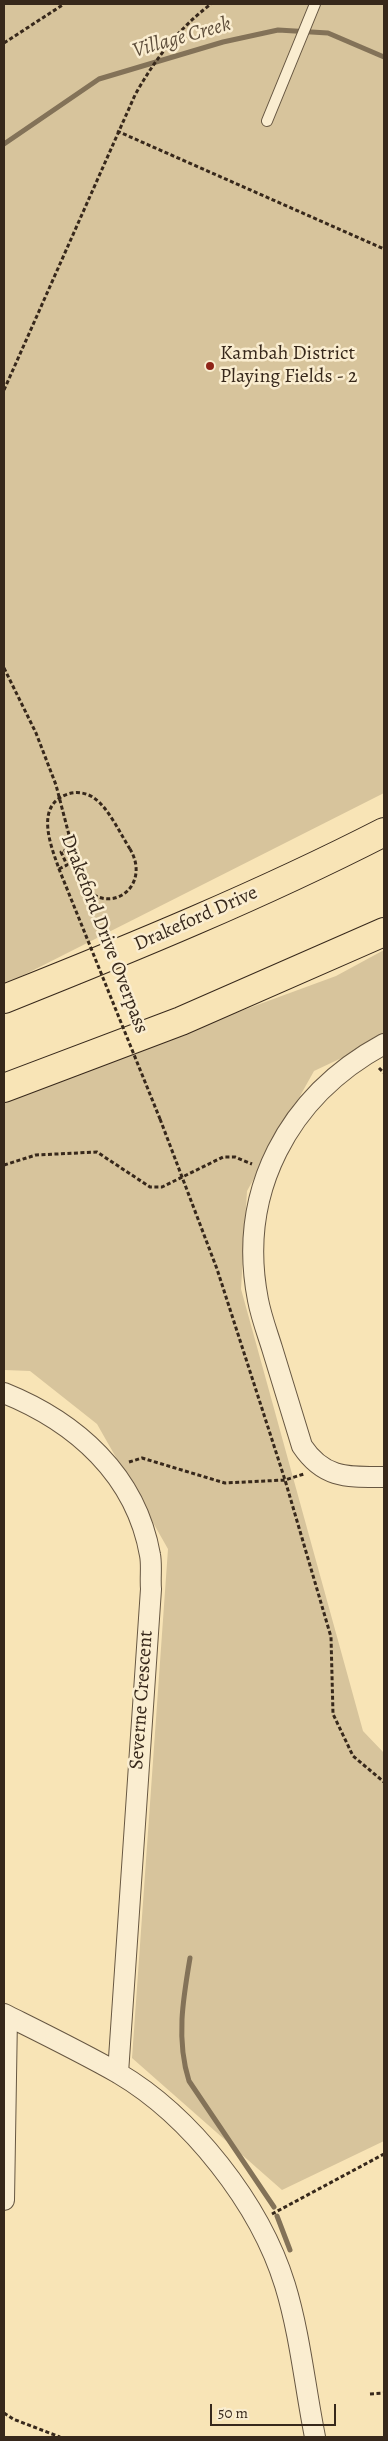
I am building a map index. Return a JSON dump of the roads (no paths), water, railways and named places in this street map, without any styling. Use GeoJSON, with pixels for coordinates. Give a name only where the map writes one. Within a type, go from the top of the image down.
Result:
{"type":"FeatureCollection","features":[{"type":"Feature","properties":{"kind":"highway","name":"Drakeford Drive"},"geometry":{"type":"LineString","coordinates":[[4,999],[109,957],[293,877],[384,832]]}},
{"type":"Feature","properties":{"kind":"highway"},"geometry":{"type":"LineString","coordinates":[[4,1088],[181,1021],[384,932]]}},
{"type":"Feature","properties":{"kind":"street"},"geometry":{"type":"LineString","coordinates":[[384,1044],[330,1081],[290,1126],[272,1161],[259,1199],[253,1239],[253,1260],[258,1301],[302,1446],[310,1458],[322,1468],[336,1474],[384,1477]]}},
{"type":"Feature","properties":{"kind":"street","name":"Severne Crescent"},"geometry":{"type":"LineString","coordinates":[[4,1394],[31,1404],[64,1424],[106,1462],[128,1491],[142,1523],[150,1556],[151,1589],[118,2073]]}},
{"type":"Feature","properties":{"kind":"street"},"geometry":{"type":"LineString","coordinates":[[4,2200],[5,2015],[118,2073],[180,2121],[230,2178],[258,2222],[277,2262],[291,2307],[315,2437]]}},
{"type":"Feature","properties":{"kind":"lane"},"geometry":{"type":"LineString","coordinates":[[267,121],[314,5]]}},
{"type":"Feature","properties":{"kind":"waterway","name":"Village Creek"},"geometry":{"type":"LineString","coordinates":[[4,144],[99,79],[223,42],[278,30],[328,33],[384,57]]}},
{"type":"Feature","properties":{"kind":"waterway"},"geometry":{"type":"LineString","coordinates":[[190,1958],[182,2020],[183,2050],[189,2081],[274,2207]]}},
{"type":"Feature","properties":{"kind":"waterway"},"geometry":{"type":"LineString","coordinates":[[277,2216],[290,2250]]}},
{"type":"Feature","properties":{"kind":"place","name":"Kambah District Playing Fields - 2"},"geometry":{"type":"Point","coordinates":[210,366]}}]}
